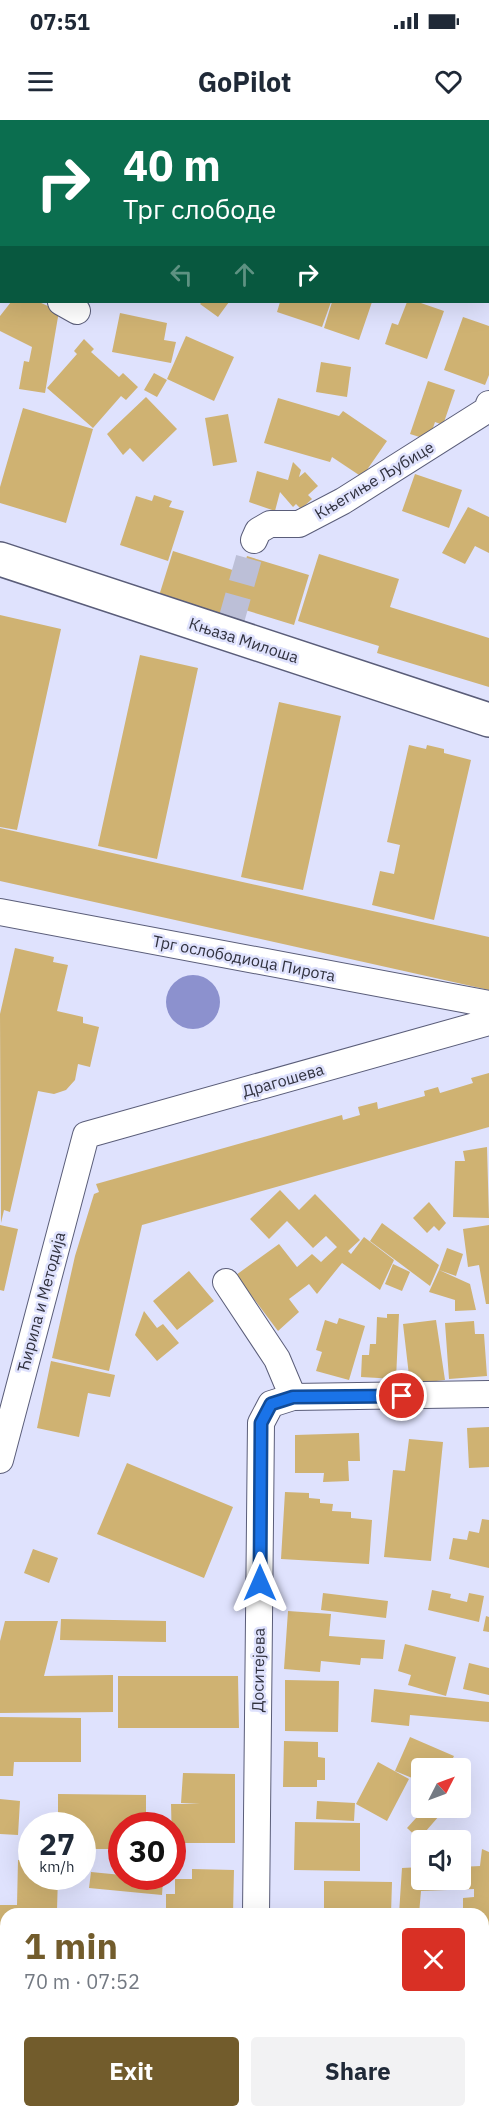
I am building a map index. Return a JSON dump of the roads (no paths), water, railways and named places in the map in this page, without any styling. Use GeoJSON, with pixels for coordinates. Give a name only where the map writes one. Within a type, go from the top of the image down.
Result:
{"type":"FeatureCollection","features":[{"type":"Feature","properties":{"kind":"main road","name":"Књаза Милоша"},"geometry":{"type":"LineString","coordinates":[[0,559],[229,628],[489,720]]}},
{"type":"Feature","properties":{"kind":"street","name":"Књегиње Љубице"},"geometry":{"type":"LineString","coordinates":[[254,540],[258,531],[270,524],[299,524],[343,501],[487,410],[489,404]]}},
{"type":"Feature","properties":{"kind":"street","name":"Трг ослободиоца Пирота"},"geometry":{"type":"LineString","coordinates":[[0,912],[489,1004]]}},
{"type":"Feature","properties":{"kind":"street","name":"Драгошева"},"geometry":{"type":"LineString","coordinates":[[83,1144],[86,1135],[489,1022]]}},
{"type":"Feature","properties":{"kind":"street","name":"Ћирила и Методија"},"geometry":{"type":"LineString","coordinates":[[0,1460],[83,1144]]}},
{"type":"Feature","properties":{"kind":"street"},"geometry":{"type":"LineString","coordinates":[[226,1282],[277,1359],[293,1397],[489,1394]]}},
{"type":"Feature","properties":{"kind":"street","name":"Доситејева"},"geometry":{"type":"LineString","coordinates":[[256,1908],[261,1423],[271,1404],[293,1397]]}},
{"type":"Feature","properties":{"kind":"water"},"geometry":{"type":"Polygon","coordinates":[[[188,975],[198,975],[208,979],[216,987],[220,1002],[216,1017],[208,1025],[198,1029],[188,1029],[178,1025],[170,1017],[166,1007],[166,997],[170,987],[178,979],[188,975]]]}},
{"type":"Feature","properties":{"kind":"tunnel"},"geometry":{"type":"LineString","coordinates":[[231,621],[254,540]]}}]}
